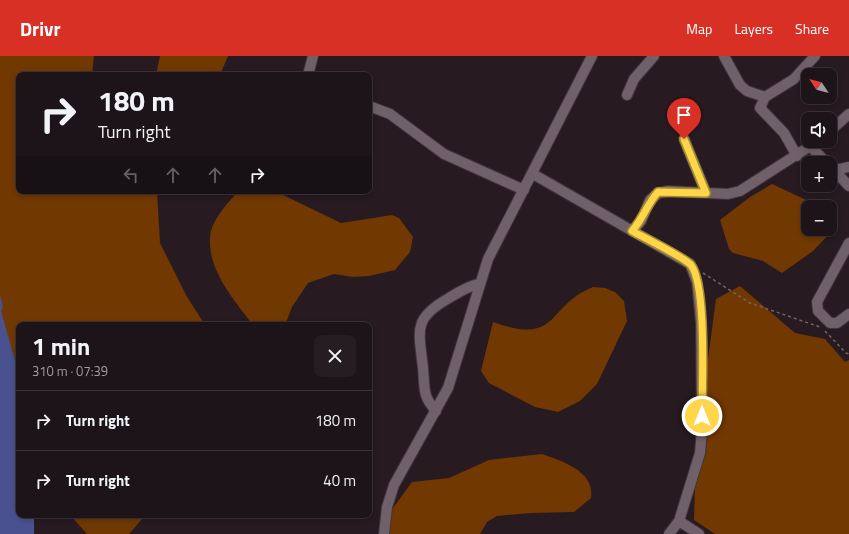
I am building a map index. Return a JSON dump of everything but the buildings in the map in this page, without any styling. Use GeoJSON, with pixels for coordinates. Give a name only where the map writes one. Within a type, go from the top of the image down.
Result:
{"type":"FeatureCollection","features":[{"type":"Feature","properties":{"kind":"street"},"geometry":{"type":"LineString","coordinates":[[309,72],[312,56]]}},
{"type":"Feature","properties":{"kind":"street"},"geometry":{"type":"LineString","coordinates":[[384,534],[387,507],[394,485],[436,411],[450,381],[488,259],[533,174],[592,56]]}},
{"type":"Feature","properties":{"kind":"street"},"geometry":{"type":"LineString","coordinates":[[627,95],[634,79],[654,56]]}},
{"type":"Feature","properties":{"kind":"street"},"geometry":{"type":"LineString","coordinates":[[724,56],[740,85],[747,90],[764,97]]}},
{"type":"Feature","properties":{"kind":"street"},"geometry":{"type":"LineString","coordinates":[[796,156],[784,133],[760,108],[764,97],[794,80],[814,56]]}},
{"type":"Feature","properties":{"kind":"street"},"geometry":{"type":"LineString","coordinates":[[372,107],[390,114],[444,154],[524,190]]}},
{"type":"Feature","properties":{"kind":"street"},"geometry":{"type":"LineString","coordinates":[[837,125],[849,114]]}},
{"type":"Feature","properties":{"kind":"street"},"geometry":{"type":"LineString","coordinates":[[684,139],[706,193]]}},
{"type":"Feature","properties":{"kind":"street"},"geometry":{"type":"LineString","coordinates":[[632,231],[641,221],[650,200],[658,192],[728,194],[740,191],[808,148]]}},
{"type":"Feature","properties":{"kind":"street"},"geometry":{"type":"LineString","coordinates":[[837,168],[849,167]]}},
{"type":"Feature","properties":{"kind":"street"},"geometry":{"type":"LineString","coordinates":[[837,173],[849,186]]}},
{"type":"Feature","properties":{"kind":"street"},"geometry":{"type":"LineString","coordinates":[[533,174],[690,264],[697,282],[701,322],[702,430],[700,453],[679,521],[669,534]]}},
{"type":"Feature","properties":{"kind":"street"},"geometry":{"type":"LineString","coordinates":[[849,243],[817,302],[818,311],[830,323],[837,323],[849,314]]}},
{"type":"Feature","properties":{"kind":"street"},"geometry":{"type":"LineString","coordinates":[[436,411],[426,400],[420,325],[426,314],[432,308],[470,285],[479,284]]}},
{"type":"Feature","properties":{"kind":"street"},"geometry":{"type":"LineString","coordinates":[[679,521],[699,534]]}},
{"type":"Feature","properties":{"kind":"path"},"geometry":{"type":"LineString","coordinates":[[690,264],[750,303],[821,328],[846,353],[849,354]]}},
{"type":"Feature","properties":{"kind":"shaded area"},"geometry":{"type":"Polygon","coordinates":[[[0,56],[94,56],[92,72],[16,72],[16,194],[157,194],[160,243],[186,295],[203,322],[16,322],[16,386],[0,318],[0,56]]]}},
{"type":"Feature","properties":{"kind":"shaded area"},"geometry":{"type":"Polygon","coordinates":[[[160,56],[228,56],[221,72],[157,72],[160,56]]]}},
{"type":"Feature","properties":{"kind":"shaded area"},"geometry":{"type":"Polygon","coordinates":[[[772,184],[806,200],[801,200],[801,236],[827,236],[813,251],[782,273],[763,261],[733,253],[729,249],[720,220],[750,197],[772,184]]]}},
{"type":"Feature","properties":{"kind":"shaded area"},"geometry":{"type":"Polygon","coordinates":[[[236,194],[281,194],[341,223],[392,215],[399,218],[413,237],[410,252],[395,270],[369,276],[353,277],[334,274],[308,283],[292,307],[285,322],[251,322],[224,285],[213,262],[210,238],[211,232],[216,219],[236,194]]]}},
{"type":"Feature","properties":{"kind":"shaded area"},"geometry":{"type":"Polygon","coordinates":[[[740,286],[795,333],[825,339],[845,362],[849,360],[849,534],[715,534],[694,520],[696,450],[716,299],[740,286]]]}},
{"type":"Feature","properties":{"kind":"shaded area"},"geometry":{"type":"Polygon","coordinates":[[[593,287],[605,288],[615,292],[624,301],[627,321],[597,384],[580,401],[558,412],[535,407],[489,383],[481,371],[493,322],[515,328],[531,329],[542,326],[550,321],[578,295],[593,287]]]}},
{"type":"Feature","properties":{"kind":"shaded area"},"geometry":{"type":"Polygon","coordinates":[[[542,454],[576,468],[588,481],[591,489],[591,498],[574,512],[531,513],[497,516],[487,522],[480,534],[379,534],[393,508],[412,482],[449,478],[489,460],[542,454]]]}},
{"type":"Feature","properties":{"kind":"shaded area"},"geometry":{"type":"Polygon","coordinates":[[[73,518],[143,518],[129,534],[87,534],[73,518]]]}},
{"type":"Feature","properties":{"kind":"water"},"geometry":{"type":"Polygon","coordinates":[[[0,295],[3,307],[1,311],[16,364],[16,518],[34,518],[34,534],[0,534],[0,295]]]}},
{"type":"Feature","properties":{"kind":"route"},"geometry":{"type":"LineString","coordinates":[[684,139],[706,193],[668,191],[658,192],[650,200],[641,221],[632,231],[690,264],[697,282],[701,322],[702,416]]}}]}
